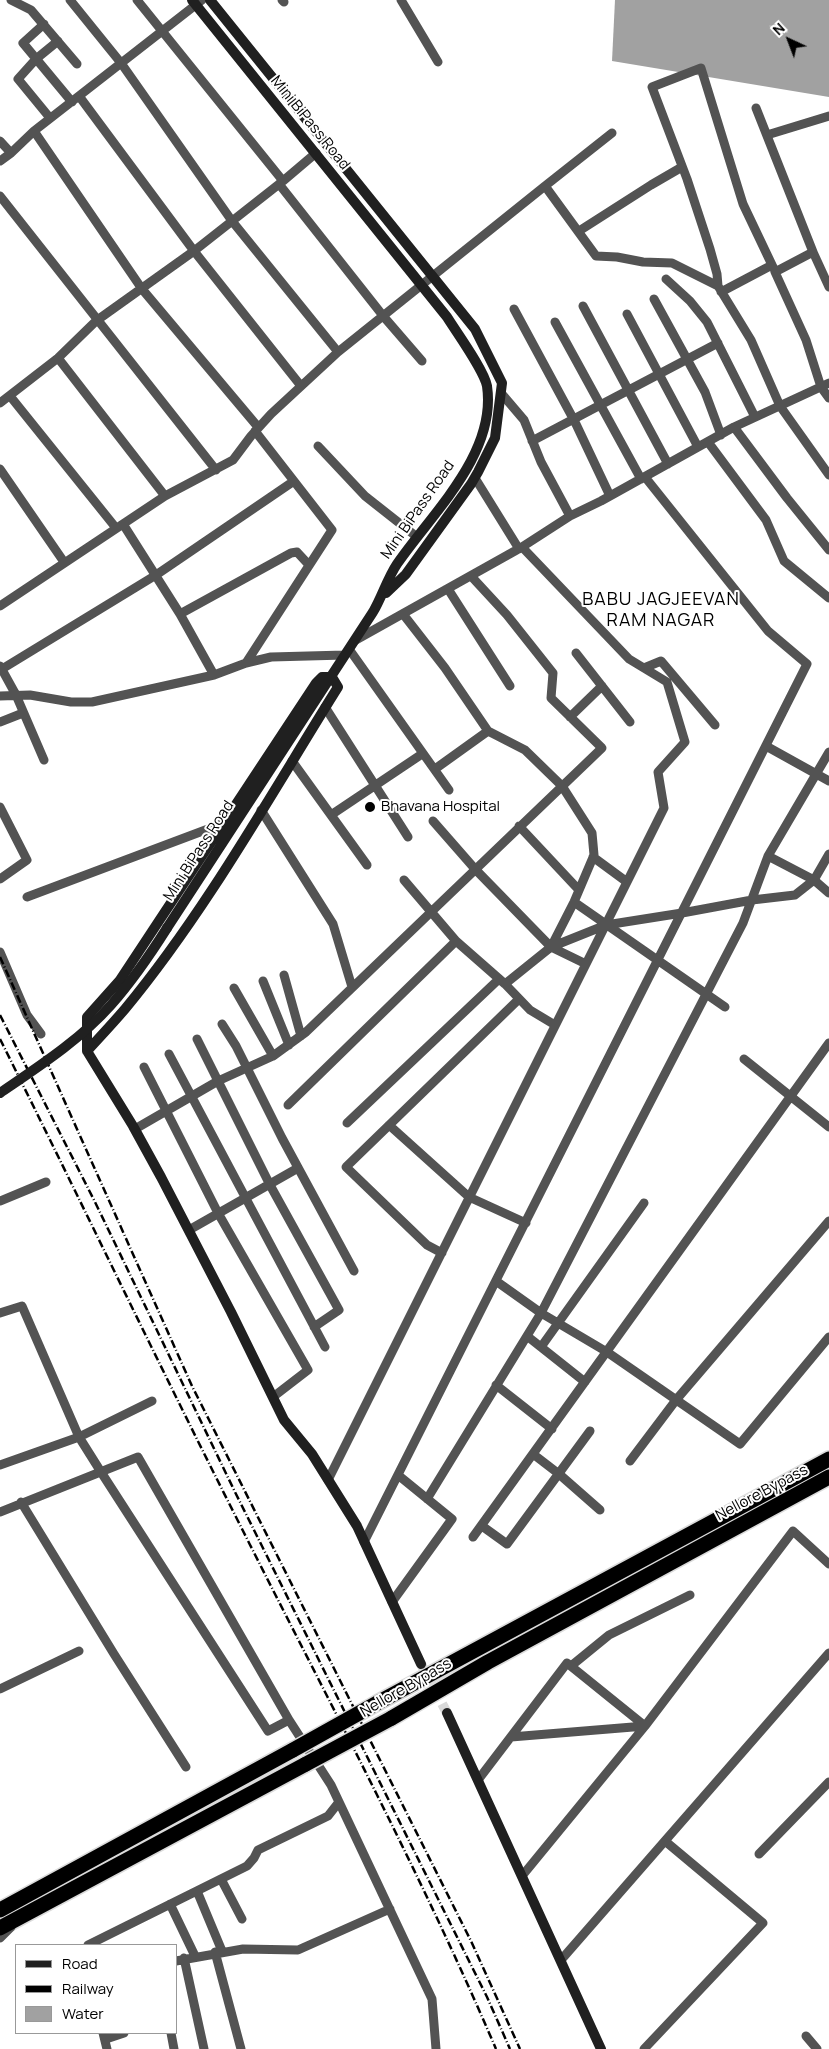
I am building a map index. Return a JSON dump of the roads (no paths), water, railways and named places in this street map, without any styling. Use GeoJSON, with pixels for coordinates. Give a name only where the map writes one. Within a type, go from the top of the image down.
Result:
{"type":"FeatureCollection","features":[{"type":"Feature","properties":{"kind":"highway","name":"Nellore Bypass"},"geometry":{"type":"LineString","coordinates":[[3,1907],[829,1459]]}},
{"type":"Feature","properties":{"kind":"highway","name":"Nellore Bypass"},"geometry":{"type":"LineString","coordinates":[[0,1928],[390,1719],[488,1662],[829,1477]]}},
{"type":"Feature","properties":{"kind":"street"},"geometry":{"type":"LineString","coordinates":[[11,0],[31,10],[77,64]]}},
{"type":"Feature","properties":{"kind":"street"},"geometry":{"type":"LineString","coordinates":[[70,0],[121,63],[232,221],[338,352]]}},
{"type":"Feature","properties":{"kind":"street"},"geometry":{"type":"LineString","coordinates":[[137,0],[281,182],[384,317],[422,361]]}},
{"type":"Feature","properties":{"kind":"street"},"geometry":{"type":"LineString","coordinates":[[210,0],[475,329],[502,383],[495,438],[474,478],[406,574],[381,598]]}},
{"type":"Feature","properties":{"kind":"street"},"geometry":{"type":"LineString","coordinates":[[401,0],[438,62]]}},
{"type":"Feature","properties":{"kind":"street"},"geometry":{"type":"LineString","coordinates":[[0,161],[50,118],[197,2]]}},
{"type":"Feature","properties":{"kind":"street","name":"Mini BiPass Road"},"geometry":{"type":"LineString","coordinates":[[0,1093],[68,1044],[110,1006],[149,958],[332,677],[381,598],[396,566],[466,469],[473,456],[486,419],[487,385],[474,359],[447,317],[197,2]]}},
{"type":"Feature","properties":{"kind":"street"},"geometry":{"type":"LineString","coordinates":[[44,24],[23,43],[36,59],[76,99],[301,386]]}},
{"type":"Feature","properties":{"kind":"street"},"geometry":{"type":"LineString","coordinates":[[50,118],[18,80],[36,59],[58,41]]}},
{"type":"Feature","properties":{"kind":"street"},"geometry":{"type":"LineString","coordinates":[[829,398],[806,340],[743,204],[702,68],[652,87],[710,249],[720,289],[751,340],[780,406],[829,475]]}},
{"type":"Feature","properties":{"kind":"street"},"geometry":{"type":"LineString","coordinates":[[756,108],[813,252],[829,287]]}},
{"type":"Feature","properties":{"kind":"street"},"geometry":{"type":"LineString","coordinates":[[767,135],[829,116]]}},
{"type":"Feature","properties":{"kind":"street"},"geometry":{"type":"LineString","coordinates":[[34,131],[142,289],[257,429],[332,530],[246,663]]}},
{"type":"Feature","properties":{"kind":"street"},"geometry":{"type":"LineString","coordinates":[[0,606],[165,496],[233,460],[257,429],[338,352],[612,133]]}},
{"type":"Feature","properties":{"kind":"street"},"geometry":{"type":"LineString","coordinates":[[0,141],[11,153]]}},
{"type":"Feature","properties":{"kind":"street"},"geometry":{"type":"LineString","coordinates":[[0,403],[58,358],[96,321],[194,251],[316,153]]}},
{"type":"Feature","properties":{"kind":"street"},"geometry":{"type":"LineString","coordinates":[[580,231],[682,167]]}},
{"type":"Feature","properties":{"kind":"street"},"geometry":{"type":"LineString","coordinates":[[545,186],[580,231],[596,256],[617,257],[643,262],[672,263],[720,289],[813,252]]}},
{"type":"Feature","properties":{"kind":"street"},"geometry":{"type":"LineString","coordinates":[[0,196],[96,321],[216,470]]}},
{"type":"Feature","properties":{"kind":"street"},"geometry":{"type":"LineString","coordinates":[[666,279],[690,301],[707,322],[755,417]]}},
{"type":"Feature","properties":{"kind":"street"},"geometry":{"type":"LineString","coordinates":[[654,299],[705,392],[721,434]]}},
{"type":"Feature","properties":{"kind":"street"},"geometry":{"type":"LineString","coordinates":[[583,306],[668,464]]}},
{"type":"Feature","properties":{"kind":"street"},"geometry":{"type":"LineString","coordinates":[[514,309],[574,420],[610,496]]}},
{"type":"Feature","properties":{"kind":"street"},"geometry":{"type":"LineString","coordinates":[[627,314],[698,447]]}},
{"type":"Feature","properties":{"kind":"street"},"geometry":{"type":"LineString","coordinates":[[364,1542],[807,664],[768,631],[643,478],[555,322]]}},
{"type":"Feature","properties":{"kind":"street"},"geometry":{"type":"LineString","coordinates":[[532,440],[601,406],[718,343]]}},
{"type":"Feature","properties":{"kind":"street"},"geometry":{"type":"LineString","coordinates":[[58,358],[165,496]]}},
{"type":"Feature","properties":{"kind":"street"},"geometry":{"type":"LineString","coordinates":[[0,696],[30,695],[71,702],[92,702],[214,675],[246,663],[349,648],[403,614],[521,548],[570,516],[610,496],[734,427],[825,385]]}},
{"type":"Feature","properties":{"kind":"street"},"geometry":{"type":"LineString","coordinates":[[501,393],[524,420],[541,462],[570,516]]}},
{"type":"Feature","properties":{"kind":"street"},"geometry":{"type":"LineString","coordinates":[[10,396],[119,526],[156,575],[214,675]]}},
{"type":"Feature","properties":{"kind":"street"},"geometry":{"type":"LineString","coordinates":[[734,427],[829,550]]}},
{"type":"Feature","properties":{"kind":"street"},"geometry":{"type":"LineString","coordinates":[[708,442],[766,520],[784,561],[829,598]]}},
{"type":"Feature","properties":{"kind":"street"},"geometry":{"type":"LineString","coordinates":[[318,446],[365,496],[417,537]]}},
{"type":"Feature","properties":{"kind":"street"},"geometry":{"type":"LineString","coordinates":[[0,469],[64,562]]}},
{"type":"Feature","properties":{"kind":"street"},"geometry":{"type":"LineString","coordinates":[[328,1480],[664,808],[658,772],[685,742],[667,682],[630,659],[521,548],[474,478]]}},
{"type":"Feature","properties":{"kind":"street"},"geometry":{"type":"LineString","coordinates":[[44,760],[16,695],[1,667],[156,575],[294,481]]}},
{"type":"Feature","properties":{"kind":"street"},"geometry":{"type":"LineString","coordinates":[[180,614],[292,553],[297,552],[309,565]]}},
{"type":"Feature","properties":{"kind":"street"},"geometry":{"type":"LineString","coordinates":[[135,1129],[218,1081],[273,1056],[301,1036],[602,748],[551,698],[554,673],[507,615],[471,576]]}},
{"type":"Feature","properties":{"kind":"street"},"geometry":{"type":"LineString","coordinates":[[448,589],[510,686]]}},
{"type":"Feature","properties":{"kind":"street"},"geometry":{"type":"LineString","coordinates":[[403,614],[445,668],[488,731],[525,750],[562,786],[592,832],[593,857],[574,902],[551,947]]}},
{"type":"Feature","properties":{"kind":"street"},"geometry":{"type":"LineString","coordinates":[[349,648],[449,790]]}},
{"type":"Feature","properties":{"kind":"street"},"geometry":{"type":"LineString","coordinates":[[576,654],[630,722]]}},
{"type":"Feature","properties":{"kind":"street"},"geometry":{"type":"LineString","coordinates":[[644,668],[661,661],[716,725]]}},
{"type":"Feature","properties":{"kind":"street"},"geometry":{"type":"LineString","coordinates":[[87,1051],[125,1008],[175,942],[220,876],[338,687],[332,677],[322,677],[316,683],[120,980],[87,1017],[87,1051],[135,1129],[189,1230],[284,1420],[312,1454],[357,1526],[421,1664]]}},
{"type":"Feature","properties":{"kind":"street"},"geometry":{"type":"LineString","coordinates":[[570,717],[602,686]]}},
{"type":"Feature","properties":{"kind":"street"},"geometry":{"type":"LineString","coordinates":[[325,707],[408,837]]}},
{"type":"Feature","properties":{"kind":"street"},"geometry":{"type":"LineString","coordinates":[[0,722],[23,713]]}},
{"type":"Feature","properties":{"kind":"street"},"geometry":{"type":"LineString","coordinates":[[434,769],[488,731]]}},
{"type":"Feature","properties":{"kind":"street"},"geometry":{"type":"LineString","coordinates":[[766,746],[829,781]]}},
{"type":"Feature","properties":{"kind":"street"},"geometry":{"type":"LineString","coordinates":[[427,1498],[541,1313],[743,923],[768,856],[829,752]]}},
{"type":"Feature","properties":{"kind":"street"},"geometry":{"type":"LineString","coordinates":[[331,815],[422,754]]}},
{"type":"Feature","properties":{"kind":"street"},"geometry":{"type":"LineString","coordinates":[[292,761],[366,864]]}},
{"type":"Feature","properties":{"kind":"street"},"geometry":{"type":"LineString","coordinates":[[0,807],[27,860],[0,878]]}},
{"type":"Feature","properties":{"kind":"street"},"geometry":{"type":"LineString","coordinates":[[261,810],[333,924],[352,987]]}},
{"type":"Feature","properties":{"kind":"street"},"geometry":{"type":"LineString","coordinates":[[433,821],[475,869],[551,947],[586,964]]}},
{"type":"Feature","properties":{"kind":"street"},"geometry":{"type":"LineString","coordinates":[[27,897],[224,823]]}},
{"type":"Feature","properties":{"kind":"street"},"geometry":{"type":"LineString","coordinates":[[519,826],[578,889]]}},
{"type":"Feature","properties":{"kind":"street"},"geometry":{"type":"LineString","coordinates":[[347,1123],[502,981],[551,947],[606,924],[752,900],[795,895],[814,880],[829,854]]}},
{"type":"Feature","properties":{"kind":"street"},"geometry":{"type":"LineString","coordinates":[[768,856],[814,880],[829,893]]}},
{"type":"Feature","properties":{"kind":"street"},"geometry":{"type":"LineString","coordinates":[[593,857],[627,882]]}},
{"type":"Feature","properties":{"kind":"street"},"geometry":{"type":"LineString","coordinates":[[404,880],[456,940],[502,981],[530,1010],[555,1025]]}},
{"type":"Feature","properties":{"kind":"street"},"geometry":{"type":"LineString","coordinates":[[574,902],[725,1007]]}},
{"type":"Feature","properties":{"kind":"street"},"geometry":{"type":"LineString","coordinates":[[288,1105],[456,940]]}},
{"type":"Feature","properties":{"kind":"street"},"geometry":{"type":"LineString","coordinates":[[0,952],[27,1015],[41,1034]]}},
{"type":"Feature","properties":{"kind":"street"},"geometry":{"type":"LineString","coordinates":[[284,975],[301,1036]]}},
{"type":"Feature","properties":{"kind":"street"},"geometry":{"type":"LineString","coordinates":[[263,982],[289,1045]]}},
{"type":"Feature","properties":{"kind":"street"},"geometry":{"type":"LineString","coordinates":[[234,988],[273,1056]]}},
{"type":"Feature","properties":{"kind":"street"},"geometry":{"type":"LineString","coordinates":[[442,1253],[427,1245],[346,1166],[519,999]]}},
{"type":"Feature","properties":{"kind":"street"},"geometry":{"type":"LineString","coordinates":[[222,1024],[236,1046],[298,1168],[354,1271]]}},
{"type":"Feature","properties":{"kind":"street"},"geometry":{"type":"LineString","coordinates":[[196,1039],[270,1184],[339,1310],[314,1327]]}},
{"type":"Feature","properties":{"kind":"street"},"geometry":{"type":"LineString","coordinates":[[473,1538],[791,1096],[827,1050]]}},
{"type":"Feature","properties":{"kind":"street"},"geometry":{"type":"LineString","coordinates":[[169,1054],[325,1347]]}},
{"type":"Feature","properties":{"kind":"street"},"geometry":{"type":"LineString","coordinates":[[744,1059],[829,1127]]}},
{"type":"Feature","properties":{"kind":"street"},"geometry":{"type":"LineString","coordinates":[[144,1067],[218,1213],[308,1370],[273,1398]]}},
{"type":"Feature","properties":{"kind":"street"},"geometry":{"type":"LineString","coordinates":[[389,1125],[470,1197],[526,1223]]}},
{"type":"Feature","properties":{"kind":"street"},"geometry":{"type":"LineString","coordinates":[[189,1230],[298,1168]]}},
{"type":"Feature","properties":{"kind":"street"},"geometry":{"type":"LineString","coordinates":[[0,1201],[46,1182]]}},
{"type":"Feature","properties":{"kind":"street"},"geometry":{"type":"LineString","coordinates":[[541,1347],[644,1203]]}},
{"type":"Feature","properties":{"kind":"street"},"geometry":{"type":"LineString","coordinates":[[630,1461],[676,1400],[829,1221]]}},
{"type":"Feature","properties":{"kind":"street"},"geometry":{"type":"LineString","coordinates":[[496,1281],[541,1313],[607,1352],[740,1444],[829,1337]]}},
{"type":"Feature","properties":{"kind":"street"},"geometry":{"type":"LineString","coordinates":[[0,1313],[22,1306],[79,1437],[268,1731],[289,1720]]}},
{"type":"Feature","properties":{"kind":"street"},"geometry":{"type":"LineString","coordinates":[[527,1336],[585,1382]]}},
{"type":"Feature","properties":{"kind":"street"},"geometry":{"type":"LineString","coordinates":[[496,1386],[552,1429]]}},
{"type":"Feature","properties":{"kind":"street"},"geometry":{"type":"LineString","coordinates":[[0,1465],[79,1437],[152,1401]]}},
{"type":"Feature","properties":{"kind":"street"},"geometry":{"type":"LineString","coordinates":[[482,1526],[507,1544],[590,1431]]}},
{"type":"Feature","properties":{"kind":"street"},"geometry":{"type":"LineString","coordinates":[[533,1454],[600,1510]]}},
{"type":"Feature","properties":{"kind":"street"},"geometry":{"type":"LineString","coordinates":[[0,1512],[138,1457],[289,1720],[331,1785],[432,1998],[436,2049]]}},
{"type":"Feature","properties":{"kind":"street"},"geometry":{"type":"LineString","coordinates":[[392,1602],[452,1519],[398,1475]]}},
{"type":"Feature","properties":{"kind":"street"},"geometry":{"type":"LineString","coordinates":[[22,1502],[114,1654],[186,1767]]}},
{"type":"Feature","properties":{"kind":"street"},"geometry":{"type":"LineString","coordinates":[[522,1876],[645,1726],[793,1531],[829,1564]]}},
{"type":"Feature","properties":{"kind":"street"},"geometry":{"type":"LineString","coordinates":[[571,1666],[609,1636],[690,1595]]}},
{"type":"Feature","properties":{"kind":"street"},"geometry":{"type":"LineString","coordinates":[[0,1688],[79,1651]]}},
{"type":"Feature","properties":{"kind":"street"},"geometry":{"type":"LineString","coordinates":[[561,1960],[829,1652]]}},
{"type":"Feature","properties":{"kind":"street"},"geometry":{"type":"LineString","coordinates":[[478,1780],[567,1663],[645,1726]]}},
{"type":"Feature","properties":{"kind":"street"},"geometry":{"type":"LineString","coordinates":[[446,1713],[601,2049]]}},
{"type":"Feature","properties":{"kind":"street"},"geometry":{"type":"LineString","coordinates":[[510,1737],[645,1726]]}},
{"type":"Feature","properties":{"kind":"street"},"geometry":{"type":"LineString","coordinates":[[759,1854],[829,1782]]}},
{"type":"Feature","properties":{"kind":"street"},"geometry":{"type":"LineString","coordinates":[[99,1943],[170,1904],[246,1866],[254,1858],[258,1850],[328,1816],[339,1802]]}},
{"type":"Feature","properties":{"kind":"street"},"geometry":{"type":"LineString","coordinates":[[644,2049],[764,1923],[665,1841]]}},
{"type":"Feature","properties":{"kind":"street"},"geometry":{"type":"LineString","coordinates":[[221,1879],[242,1919]]}},
{"type":"Feature","properties":{"kind":"street"},"geometry":{"type":"LineString","coordinates":[[197,1891],[219,1952],[241,2049]]}},
{"type":"Feature","properties":{"kind":"street"},"geometry":{"type":"LineString","coordinates":[[170,1904],[195,1956]]}},
{"type":"Feature","properties":{"kind":"street"},"geometry":{"type":"LineString","coordinates":[[204,2049],[180,1960],[243,1949],[298,1950],[390,1909]]}},
{"type":"Feature","properties":{"kind":"street"},"geometry":{"type":"LineString","coordinates":[[0,1938],[22,1916]]}},
{"type":"Feature","properties":{"kind":"street"},"geometry":{"type":"LineString","coordinates":[[107,2049],[104,2036],[117,2034]]}},
{"type":"Feature","properties":{"kind":"street"},"geometry":{"type":"LineString","coordinates":[[170,2034],[174,2049]]}},
{"type":"Feature","properties":{"kind":"street"},"geometry":{"type":"LineString","coordinates":[[806,2036],[817,2049]]}},
{"type":"Feature","properties":{"kind":"water"},"geometry":{"type":"Polygon","coordinates":[[[615,0],[829,0],[829,97],[612,61],[615,0]]]}},
{"type":"Feature","properties":{"kind":"tunnel"},"geometry":{"type":"LineString","coordinates":[[421,1664],[447,1713]]}},
{"type":"Feature","properties":{"kind":"railway"},"geometry":{"type":"LineString","coordinates":[[0,957],[192,1386],[471,1941],[520,2049]]}},
{"type":"Feature","properties":{"kind":"railway"},"geometry":{"type":"LineString","coordinates":[[0,1015],[95,1202],[235,1492],[487,1997],[510,2049]]}},
{"type":"Feature","properties":{"kind":"railway"},"geometry":{"type":"LineString","coordinates":[[0,1039],[208,1461],[404,1849],[496,2049]]}},
{"type":"Feature","properties":{"kind":"place","name":"Bhavana Hospital"},"geometry":{"type":"Point","coordinates":[370,807]}},
{"type":"Feature","properties":{"kind":"district","name":"BABU JAGJEEVAN RAM NAGAR"},"geometry":{"type":"Point","coordinates":[661,610]}}]}
